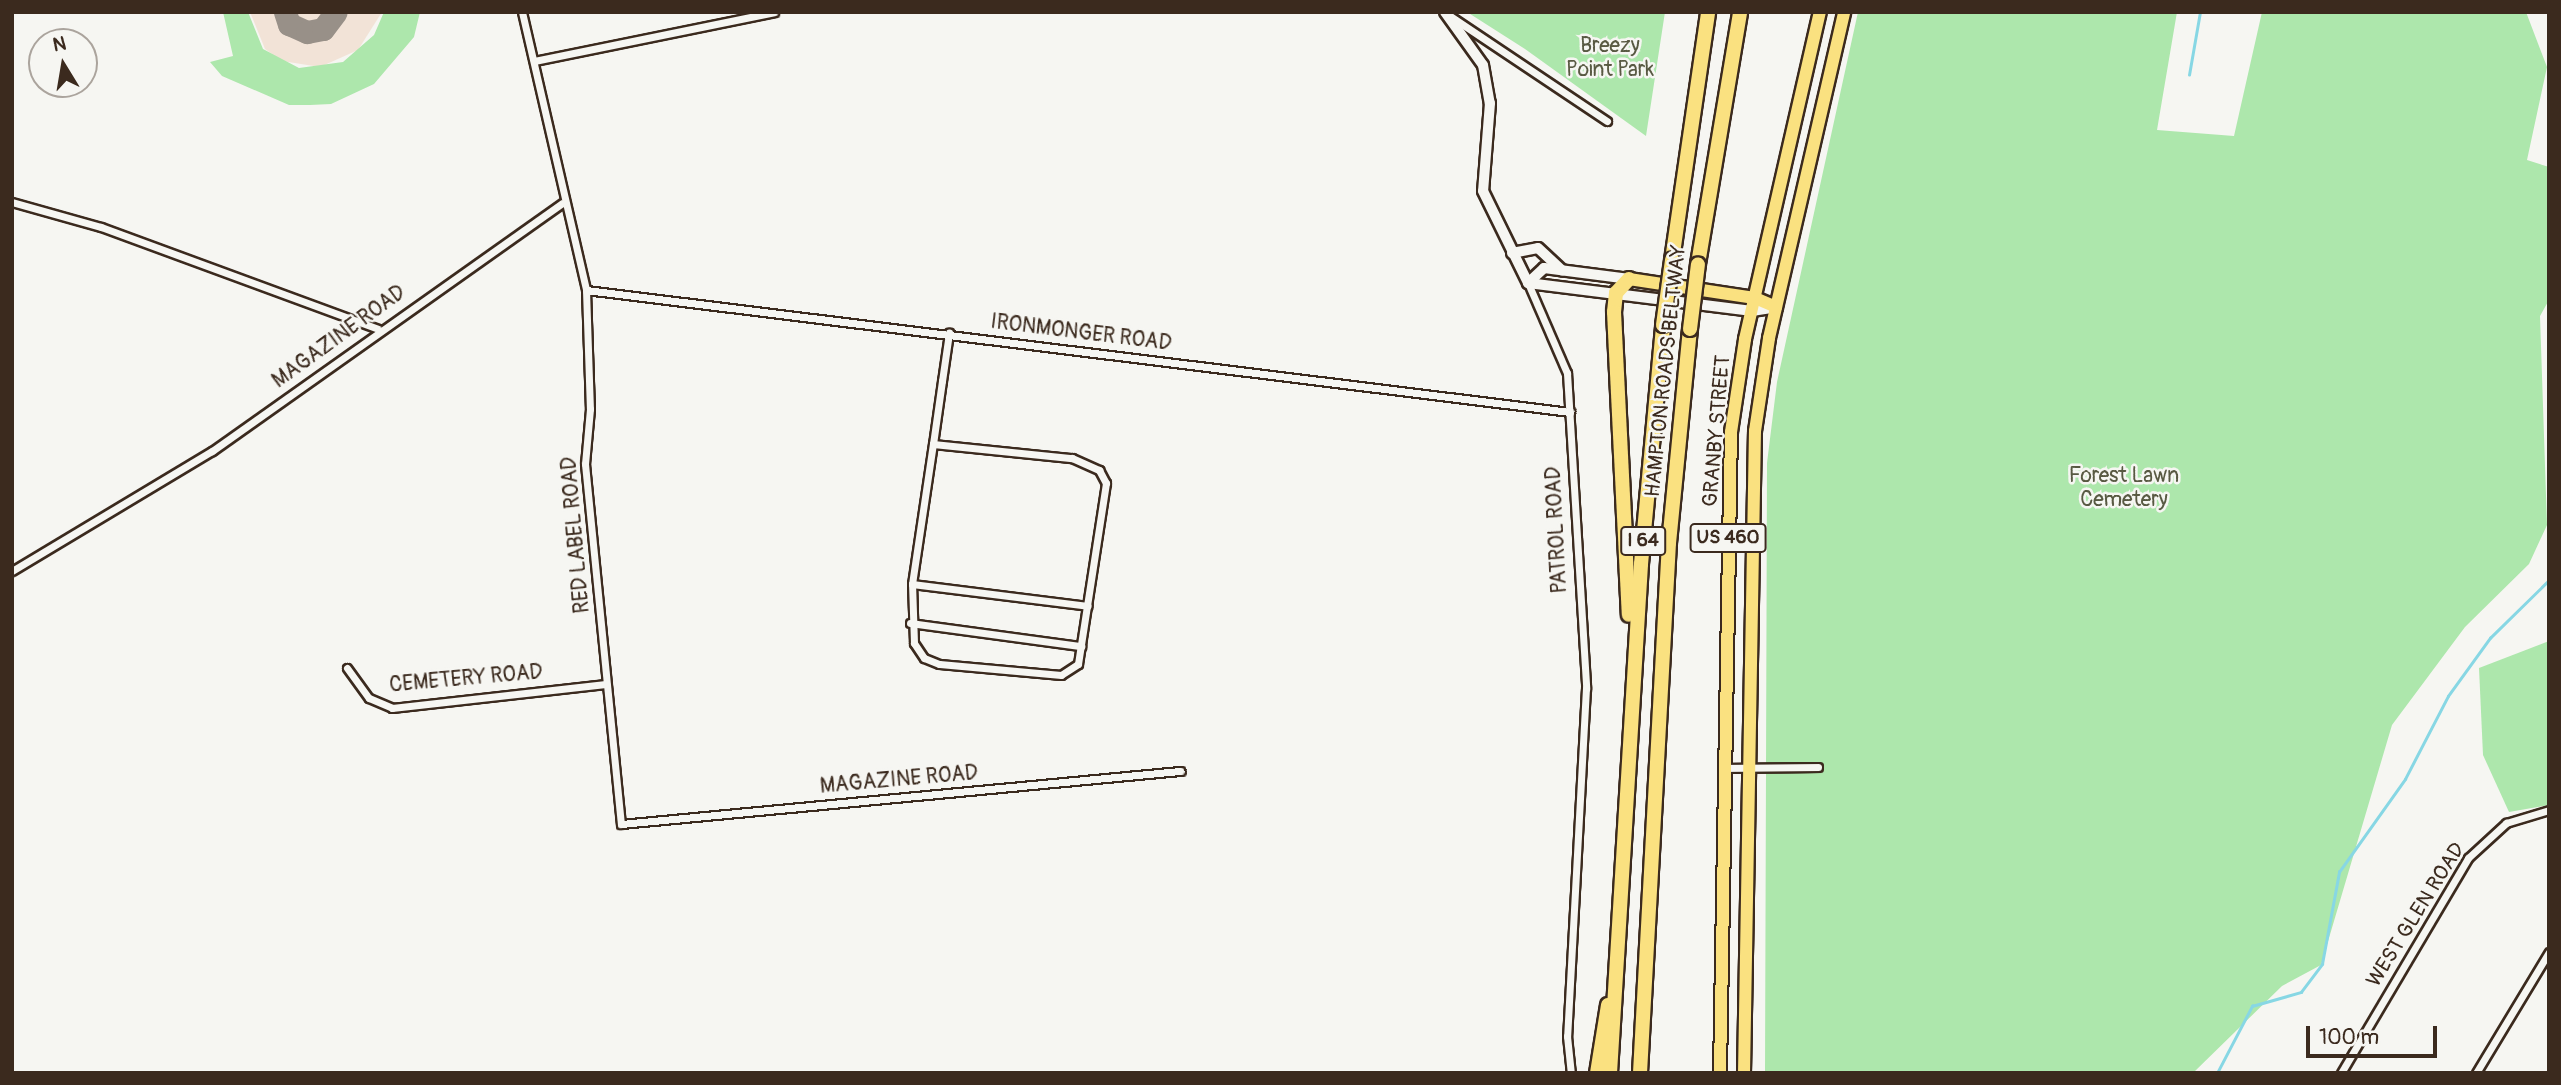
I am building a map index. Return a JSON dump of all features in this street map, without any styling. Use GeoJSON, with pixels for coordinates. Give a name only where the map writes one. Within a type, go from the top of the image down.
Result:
{"type":"FeatureCollection","features":[{"type":"Feature","properties":{"kind":"highway","name":"HAMPTON ROADS BELTWAY"},"geometry":{"type":"LineString","coordinates":[[1640,1073],[1643,965],[1669,543],[1698,264],[1740,12]]}},
{"type":"Feature","properties":{"kind":"highway","name":"HAMPTON ROADS BELTWAY"},"geometry":{"type":"LineString","coordinates":[[1610,1073],[1629,757],[1663,325],[1707,19]]}},
{"type":"Feature","properties":{"kind":"highway"},"geometry":{"type":"LineString","coordinates":[[1629,279],[1616,293],[1629,757]]}},
{"type":"Feature","properties":{"kind":"highway"},"geometry":{"type":"LineString","coordinates":[[1643,965],[1647,1073]]}},
{"type":"Feature","properties":{"kind":"highway"},"geometry":{"type":"LineString","coordinates":[[1597,1073],[1599,1038],[1616,977]]}},
{"type":"Feature","properties":{"kind":"highway","name":"I 64"},"geometry":{"type":"LineString","coordinates":[[1633,1073],[1641,1014]]}},
{"type":"Feature","properties":{"kind":"main road","name":"GRANBY STREET"},"geometry":{"type":"LineString","coordinates":[[1720,1073],[1722,768],[1731,443],[1753,304],[1820,12]]}},
{"type":"Feature","properties":{"kind":"main road"},"geometry":{"type":"LineString","coordinates":[[1835,12],[1837,47]]}},
{"type":"Feature","properties":{"kind":"main road","name":"GRANBY STREET"},"geometry":{"type":"LineString","coordinates":[[1744,1073],[1755,431],[1776,307],[1844,12]]}},
{"type":"Feature","properties":{"kind":"main road"},"geometry":{"type":"LineString","coordinates":[[1629,279],[1776,307]]}},
{"type":"Feature","properties":{"kind":"street"},"geometry":{"type":"LineString","coordinates":[[522,12],[562,203]]}},
{"type":"Feature","properties":{"kind":"street"},"geometry":{"type":"LineString","coordinates":[[534,61],[774,12]]}},
{"type":"Feature","properties":{"kind":"street","name":"PATROL ROAD"},"geometry":{"type":"LineString","coordinates":[[1447,14],[1607,121]]}},
{"type":"Feature","properties":{"kind":"street","name":"PATROL ROAD"},"geometry":{"type":"LineString","coordinates":[[1447,14],[1471,41],[1488,82],[1481,179],[1512,253],[1558,344],[1570,412],[1587,688],[1567,1036],[1571,1073]]}},
{"type":"Feature","properties":{"kind":"street"},"geometry":{"type":"LineString","coordinates":[[12,202],[102,227],[378,329]]}},
{"type":"Feature","properties":{"kind":"street","name":"RED LABEL ROAD"},"geometry":{"type":"LineString","coordinates":[[562,203],[586,290],[590,409],[584,464],[621,824]]}},
{"type":"Feature","properties":{"kind":"street","name":"MAGAZINE ROAD"},"geometry":{"type":"LineString","coordinates":[[12,571],[212,451],[378,329],[562,203]]}},
{"type":"Feature","properties":{"kind":"street"},"geometry":{"type":"LineString","coordinates":[[1512,253],[1538,248],[1562,270]]}},
{"type":"Feature","properties":{"kind":"street"},"geometry":{"type":"LineString","coordinates":[[1528,283],[1542,269],[1629,279]]}},
{"type":"Feature","properties":{"kind":"street"},"geometry":{"type":"LineString","coordinates":[[1528,283],[1753,304]]}},
{"type":"Feature","properties":{"kind":"street","name":"IRONMONGER ROAD"},"geometry":{"type":"LineString","coordinates":[[586,290],[1570,412]]}},
{"type":"Feature","properties":{"kind":"street"},"geometry":{"type":"LineString","coordinates":[[933,444],[1072,458],[1098,470],[1106,483],[1078,664],[1060,675],[1038,678],[924,658],[910,623],[912,584],[949,333]]}},
{"type":"Feature","properties":{"kind":"street"},"geometry":{"type":"LineString","coordinates":[[912,584],[1088,606]]}},
{"type":"Feature","properties":{"kind":"street"},"geometry":{"type":"LineString","coordinates":[[910,623],[1081,646]]}},
{"type":"Feature","properties":{"kind":"street","name":"CEMETERY ROAD"},"geometry":{"type":"LineString","coordinates":[[347,668],[369,698],[392,708],[606,684]]}},
{"type":"Feature","properties":{"kind":"street"},"geometry":{"type":"LineString","coordinates":[[1722,768],[1818,767]]}},
{"type":"Feature","properties":{"kind":"street","name":"MAGAZINE ROAD"},"geometry":{"type":"LineString","coordinates":[[621,824],[1180,771]]}},
{"type":"Feature","properties":{"kind":"street","name":"WEST GLEN ROAD"},"geometry":{"type":"LineString","coordinates":[[2341,1073],[2468,858],[2506,822],[2549,810]]}},
{"type":"Feature","properties":{"kind":"street"},"geometry":{"type":"LineString","coordinates":[[2476,1073],[2549,952]]}},
{"type":"Feature","properties":{"kind":"shaded area"},"geometry":{"type":"Polygon","coordinates":[[[250,12],[382,12],[358,50],[320,67],[282,61],[265,49],[250,12]]]}},
{"type":"Feature","properties":{"kind":"green space"},"geometry":{"type":"Polygon","coordinates":[[[223,12],[248,12],[263,49],[299,68],[343,62],[374,35],[384,12],[420,12],[414,37],[374,84],[331,104],[289,105],[222,76],[210,62],[233,56],[223,12]]]}},
{"type":"Feature","properties":{"kind":"green space","name":"Breezy Point Park"},"geometry":{"type":"Polygon","coordinates":[[[1467,12],[1665,12],[1646,136],[1525,49],[1467,12]]]}},
{"type":"Feature","properties":{"kind":"green space","name":"Forest Lawn Cemetery"},"geometry":{"type":"Polygon","coordinates":[[[1858,12],[2177,12],[2157,130],[2234,136],[2262,12],[2526,12],[2547,67],[2527,160],[2549,167],[2549,300],[2540,316],[2547,525],[2529,564],[2465,627],[2392,725],[2321,965],[2282,986],[2193,1073],[1765,1073],[1767,463],[1777,382],[1858,12]]]}},
{"type":"Feature","properties":{"kind":"green space"},"geometry":{"type":"Polygon","coordinates":[[[2549,641],[2549,805],[2509,812],[2483,755],[2479,668],[2549,641]]]}},
{"type":"Feature","properties":{"kind":"waterway"},"geometry":{"type":"LineString","coordinates":[[2189,75],[2200,12]]}},
{"type":"Feature","properties":{"kind":"waterway"},"geometry":{"type":"LineString","coordinates":[[2217,1073],[2252,1006],[2301,992],[2322,964],[2339,872],[2405,779],[2448,696],[2490,638],[2549,580]]}},
{"type":"Feature","properties":{"kind":"taxiway"},"geometry":{"type":"LineString","coordinates":[[285,12],[289,24],[307,32],[323,29],[336,12]]}}]}
